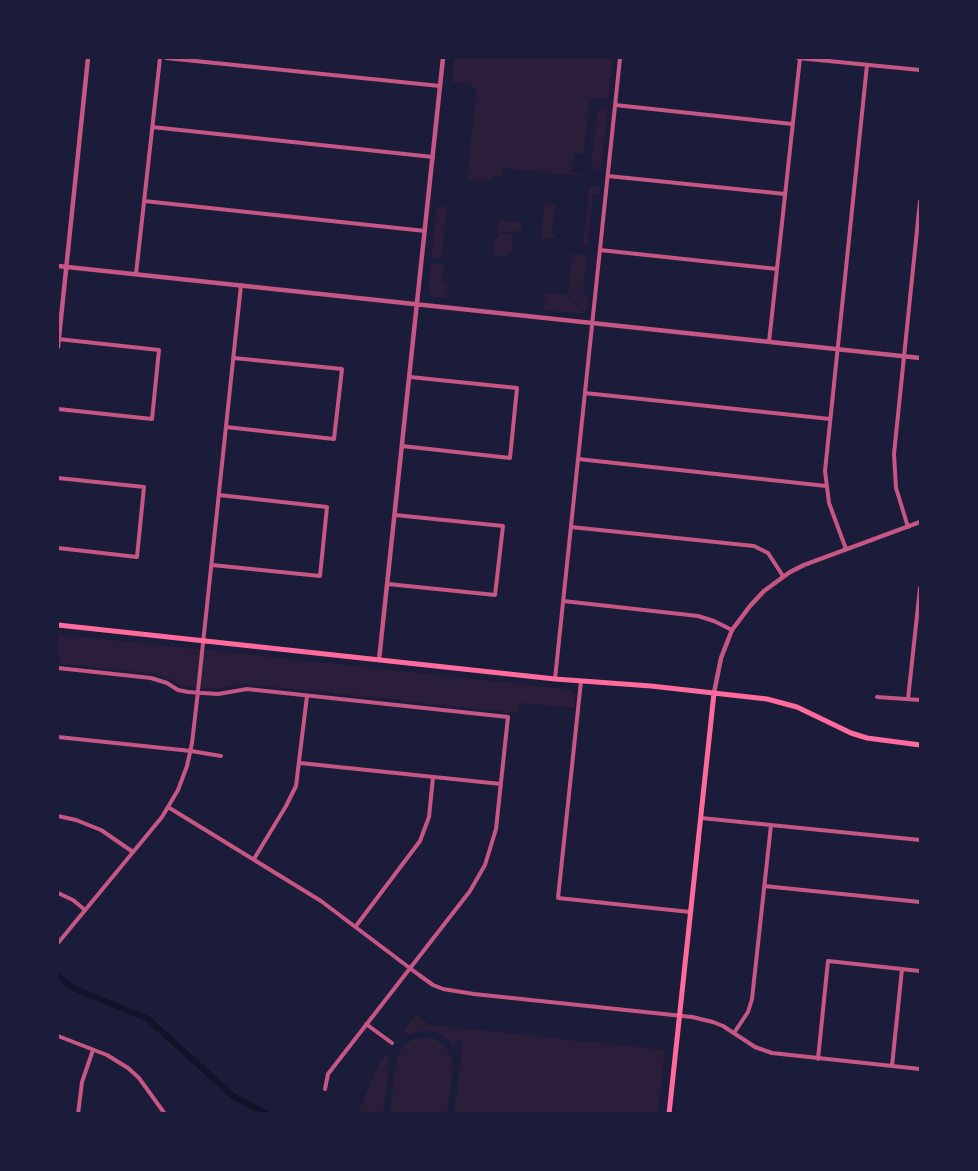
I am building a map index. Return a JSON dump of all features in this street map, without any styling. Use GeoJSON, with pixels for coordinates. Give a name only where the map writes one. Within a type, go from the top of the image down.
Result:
{"type":"FeatureCollection","features":[{"type":"Feature","properties":{"kind":"main road"},"geometry":{"type":"LineString","coordinates":[[58,625],[776,700],[797,707],[851,733],[867,738],[920,745]]}},
{"type":"Feature","properties":{"kind":"main road"},"geometry":{"type":"LineString","coordinates":[[669,1114],[714,693]]}},
{"type":"Feature","properties":{"kind":"street"},"geometry":{"type":"LineString","coordinates":[[58,347],[88,58]]}},
{"type":"Feature","properties":{"kind":"street"},"geometry":{"type":"LineString","coordinates":[[136,274],[160,58]]}},
{"type":"Feature","properties":{"kind":"street"},"geometry":{"type":"LineString","coordinates":[[166,58],[440,86]]}},
{"type":"Feature","properties":{"kind":"street"},"geometry":{"type":"LineString","coordinates":[[379,660],[443,58]]}},
{"type":"Feature","properties":{"kind":"street"},"geometry":{"type":"LineString","coordinates":[[555,678],[620,58]]}},
{"type":"Feature","properties":{"kind":"street"},"geometry":{"type":"LineString","coordinates":[[769,342],[799,58],[920,70]]}},
{"type":"Feature","properties":{"kind":"street"},"geometry":{"type":"LineString","coordinates":[[846,549],[829,503],[825,471],[867,65]]}},
{"type":"Feature","properties":{"kind":"street"},"geometry":{"type":"LineString","coordinates":[[616,105],[792,124]]}},
{"type":"Feature","properties":{"kind":"street"},"geometry":{"type":"LineString","coordinates":[[152,127],[433,157]]}},
{"type":"Feature","properties":{"kind":"street"},"geometry":{"type":"LineString","coordinates":[[608,176],[785,194]]}},
{"type":"Feature","properties":{"kind":"street"},"geometry":{"type":"LineString","coordinates":[[144,201],[425,231]]}},
{"type":"Feature","properties":{"kind":"street"},"geometry":{"type":"LineString","coordinates":[[908,527],[896,488],[894,464],[920,201]]}},
{"type":"Feature","properties":{"kind":"street"},"geometry":{"type":"LineString","coordinates":[[600,250],[777,269]]}},
{"type":"Feature","properties":{"kind":"street"},"geometry":{"type":"LineString","coordinates":[[58,266],[920,358]]}},
{"type":"Feature","properties":{"kind":"street"},"geometry":{"type":"LineString","coordinates":[[58,943],[168,807],[185,774],[191,751],[204,641],[242,285]]}},
{"type":"Feature","properties":{"kind":"street"},"geometry":{"type":"LineString","coordinates":[[58,339],[159,350],[152,419],[58,409]]}},
{"type":"Feature","properties":{"kind":"street"},"geometry":{"type":"LineString","coordinates":[[226,427],[334,439],[342,369],[234,358]]}},
{"type":"Feature","properties":{"kind":"street"},"geometry":{"type":"LineString","coordinates":[[402,446],[510,458],[517,388],[410,376]]}},
{"type":"Feature","properties":{"kind":"street"},"geometry":{"type":"LineString","coordinates":[[585,393],[830,419]]}},
{"type":"Feature","properties":{"kind":"street"},"geometry":{"type":"LineString","coordinates":[[578,459],[826,486]]}},
{"type":"Feature","properties":{"kind":"street"},"geometry":{"type":"LineString","coordinates":[[58,478],[144,487],[137,556],[58,548]]}},
{"type":"Feature","properties":{"kind":"street"},"geometry":{"type":"LineString","coordinates":[[212,565],[320,576],[327,507],[219,496]]}},
{"type":"Feature","properties":{"kind":"street"},"geometry":{"type":"LineString","coordinates":[[388,584],[495,595],[503,526],[395,515]]}},
{"type":"Feature","properties":{"kind":"street"},"geometry":{"type":"LineString","coordinates":[[714,693],[721,658],[732,630],[757,597],[784,576],[804,565],[920,522]]}},
{"type":"Feature","properties":{"kind":"street"},"geometry":{"type":"LineString","coordinates":[[571,527],[754,546],[768,553],[784,576]]}},
{"type":"Feature","properties":{"kind":"street"},"geometry":{"type":"LineString","coordinates":[[908,699],[920,588]]}},
{"type":"Feature","properties":{"kind":"street"},"geometry":{"type":"LineString","coordinates":[[563,601],[698,616],[732,630]]}},
{"type":"Feature","properties":{"kind":"street"},"geometry":{"type":"LineString","coordinates":[[58,668],[151,678],[167,683],[178,690],[218,694],[247,689],[508,717],[496,830],[485,865],[470,891],[328,1074],[325,1089]]}},
{"type":"Feature","properties":{"kind":"street"},"geometry":{"type":"LineString","coordinates":[[581,681],[558,898],[690,912]]}},
{"type":"Feature","properties":{"kind":"street"},"geometry":{"type":"LineString","coordinates":[[254,859],[292,797],[300,763],[306,696]]}},
{"type":"Feature","properties":{"kind":"street"},"geometry":{"type":"LineString","coordinates":[[877,697],[920,700]]}},
{"type":"Feature","properties":{"kind":"street"},"geometry":{"type":"LineString","coordinates":[[58,737],[221,756]]}},
{"type":"Feature","properties":{"kind":"street"},"geometry":{"type":"LineString","coordinates":[[300,763],[501,784]]}},
{"type":"Feature","properties":{"kind":"street"},"geometry":{"type":"LineString","coordinates":[[356,926],[420,841],[429,817],[433,777]]}},
{"type":"Feature","properties":{"kind":"street"},"geometry":{"type":"LineString","coordinates":[[168,807],[321,901],[433,985],[453,992],[680,1016],[713,1022],[762,1050],[786,1055],[920,1069]]}},
{"type":"Feature","properties":{"kind":"street"},"geometry":{"type":"LineString","coordinates":[[58,816],[76,820],[101,830],[133,852]]}},
{"type":"Feature","properties":{"kind":"street"},"geometry":{"type":"LineString","coordinates":[[700,818],[920,840]]}},
{"type":"Feature","properties":{"kind":"street"},"geometry":{"type":"LineString","coordinates":[[734,1033],[748,1012],[752,1002],[770,825]]}},
{"type":"Feature","properties":{"kind":"street"},"geometry":{"type":"LineString","coordinates":[[764,886],[920,902]]}},
{"type":"Feature","properties":{"kind":"street"},"geometry":{"type":"LineString","coordinates":[[58,893],[72,900],[85,910]]}},
{"type":"Feature","properties":{"kind":"street"},"geometry":{"type":"LineString","coordinates":[[818,1058],[828,961],[920,971]]}},
{"type":"Feature","properties":{"kind":"street"},"geometry":{"type":"LineString","coordinates":[[892,1066],[902,969]]}},
{"type":"Feature","properties":{"kind":"street"},"geometry":{"type":"LineString","coordinates":[[366,1024],[392,1044]]}},
{"type":"Feature","properties":{"kind":"street"},"geometry":{"type":"LineString","coordinates":[[58,1036],[117,1060],[128,1068],[139,1078],[164,1114]]}},
{"type":"Feature","properties":{"kind":"street"},"geometry":{"type":"LineString","coordinates":[[78,1114],[82,1082],[93,1050]]}},
{"type":"Feature","properties":{"kind":"shaded area"},"geometry":{"type":"Polygon","coordinates":[[[454,58],[613,58],[608,99],[596,98],[590,102],[583,154],[574,153],[572,172],[581,174],[581,176],[503,168],[502,177],[493,176],[490,181],[467,179],[476,93],[469,84],[452,82],[454,58]]]}},
{"type":"Feature","properties":{"kind":"shaded area"},"geometry":{"type":"Polygon","coordinates":[[[604,107],[608,108],[601,171],[594,169],[591,164],[597,114],[604,107]]]}},
{"type":"Feature","properties":{"kind":"shaded area"},"geometry":{"type":"Polygon","coordinates":[[[591,186],[600,187],[599,195],[593,194],[588,246],[583,244],[589,188],[591,186]]]}},
{"type":"Feature","properties":{"kind":"shaded area"},"geometry":{"type":"Polygon","coordinates":[[[545,203],[555,204],[552,234],[555,235],[553,239],[541,238],[545,203]]]}},
{"type":"Feature","properties":{"kind":"shaded area"},"geometry":{"type":"Polygon","coordinates":[[[437,206],[447,207],[441,259],[431,258],[437,206]]]}},
{"type":"Feature","properties":{"kind":"shaded area"},"geometry":{"type":"Polygon","coordinates":[[[499,220],[520,222],[522,229],[511,233],[500,231],[498,230],[499,220]]]}},
{"type":"Feature","properties":{"kind":"shaded area"},"geometry":{"type":"Polygon","coordinates":[[[498,232],[513,235],[512,250],[507,256],[493,255],[495,238],[498,238],[498,232]]]}},
{"type":"Feature","properties":{"kind":"shaded area"},"geometry":{"type":"Polygon","coordinates":[[[573,254],[587,255],[583,292],[589,298],[586,312],[568,294],[573,254]]]}},
{"type":"Feature","properties":{"kind":"shaded area"},"geometry":{"type":"Polygon","coordinates":[[[431,264],[444,265],[442,282],[448,283],[447,298],[432,296],[428,293],[431,264]]]}},
{"type":"Feature","properties":{"kind":"shaded area"},"geometry":{"type":"Polygon","coordinates":[[[545,294],[567,295],[585,313],[544,310],[545,294]]]}},
{"type":"Feature","properties":{"kind":"shaded area"},"geometry":{"type":"Polygon","coordinates":[[[58,634],[567,689],[575,694],[575,708],[519,703],[517,713],[253,685],[238,684],[217,689],[183,686],[154,674],[58,663],[58,634]]]}},
{"type":"Feature","properties":{"kind":"shaded area"},"geometry":{"type":"Polygon","coordinates":[[[415,1015],[430,1025],[665,1050],[658,1113],[454,1113],[463,1041],[456,1040],[455,1049],[449,1040],[435,1032],[419,1031],[407,1035],[404,1031],[415,1015]]]}},
{"type":"Feature","properties":{"kind":"shaded area"},"geometry":{"type":"Polygon","coordinates":[[[427,1037],[444,1045],[452,1058],[453,1067],[447,1113],[390,1113],[396,1062],[399,1053],[404,1045],[412,1040],[427,1037]]]}},
{"type":"Feature","properties":{"kind":"shaded area"},"geometry":{"type":"Polygon","coordinates":[[[385,1055],[390,1059],[383,1113],[358,1113],[378,1065],[385,1055]]]}},
{"type":"Feature","properties":{"kind":"waterway"},"geometry":{"type":"LineString","coordinates":[[58,976],[71,987],[148,1019],[233,1096],[267,1114]]}}]}
